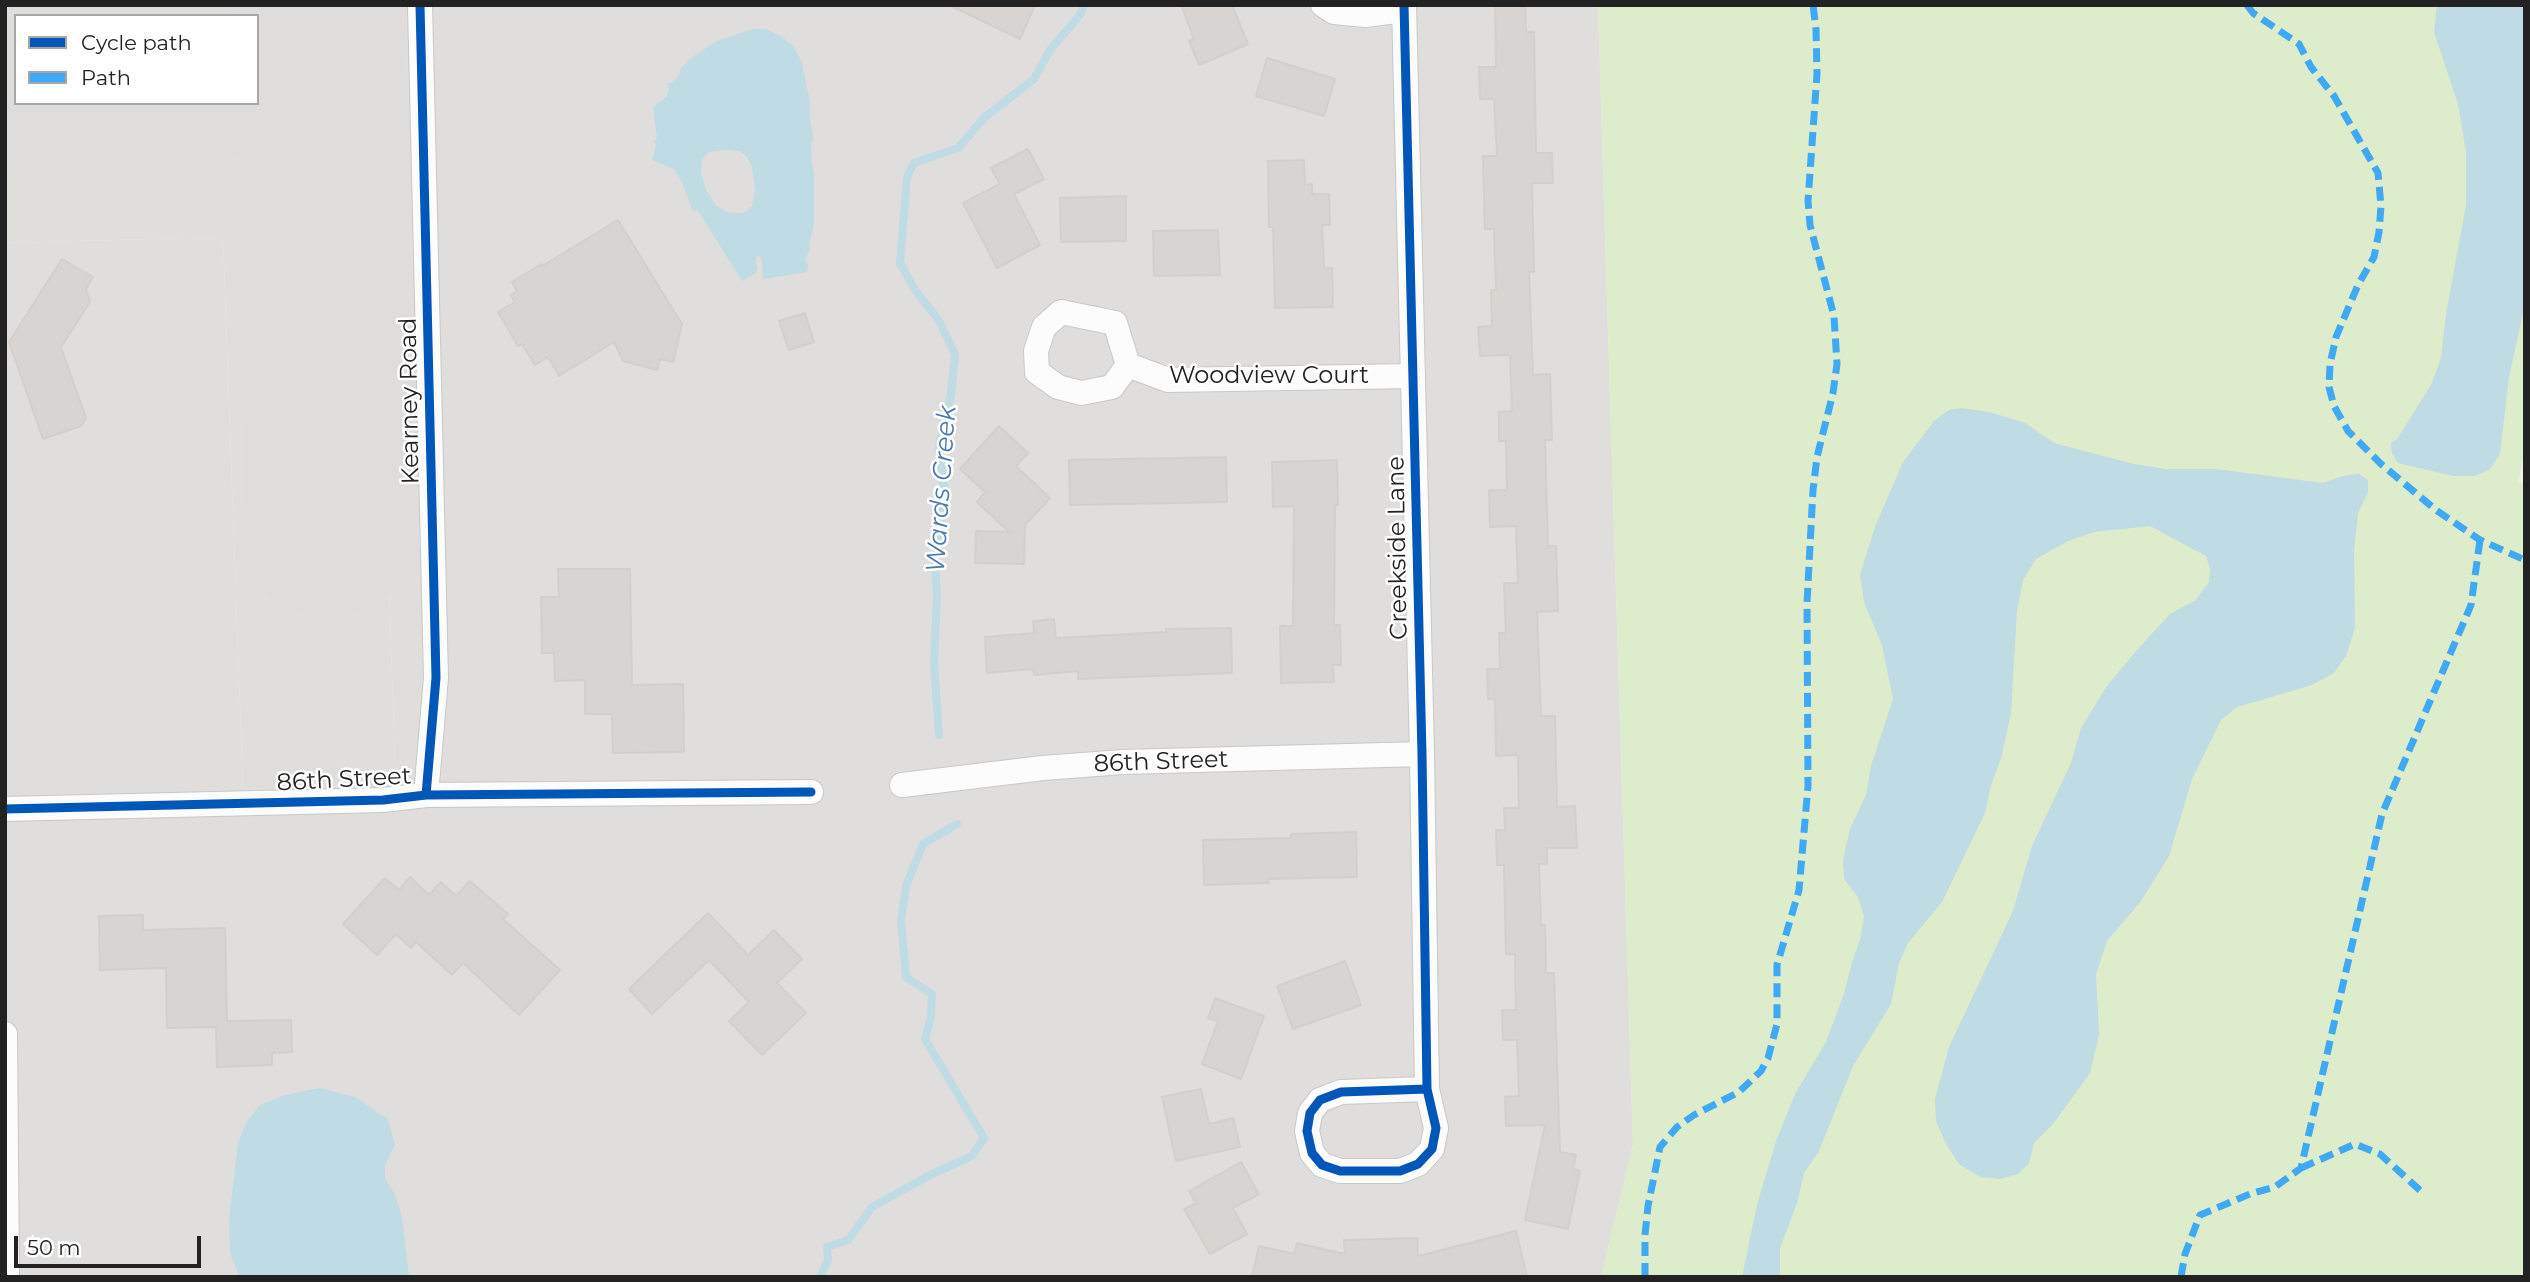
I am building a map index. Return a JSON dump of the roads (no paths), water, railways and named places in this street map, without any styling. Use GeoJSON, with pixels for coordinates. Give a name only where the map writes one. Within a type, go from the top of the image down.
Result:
{"type":"FeatureCollection","features":[{"type":"Feature","properties":{"kind":"street","name":"Kearney Road"},"geometry":{"type":"LineString","coordinates":[[420,5],[436,678],[426,794]]}},
{"type":"Feature","properties":{"kind":"street"},"geometry":{"type":"LineString","coordinates":[[1323,5],[1334,12],[1365,15],[1404,7]]}},
{"type":"Feature","properties":{"kind":"street","name":"Creekside Lane"},"geometry":{"type":"LineString","coordinates":[[1404,7],[1422,754],[1427,1089],[1436,1128],[1432,1149],[1418,1164],[1400,1171],[1340,1171],[1322,1165],[1312,1153],[1307,1131],[1310,1113],[1320,1100],[1341,1091],[1427,1089]]}},
{"type":"Feature","properties":{"kind":"street","name":"Woodview Court"},"geometry":{"type":"LineString","coordinates":[[1128,365],[1168,380],[1413,376]]}},
{"type":"Feature","properties":{"kind":"street","name":"86th Street"},"geometry":{"type":"LineString","coordinates":[[902,785],[1043,768],[1123,762],[1422,754]]}},
{"type":"Feature","properties":{"kind":"street","name":"86th Street"},"geometry":{"type":"LineString","coordinates":[[5,810],[383,800],[426,794],[811,792]]}},
{"type":"Feature","properties":{"kind":"street"},"geometry":{"type":"LineString","coordinates":[[5,1034],[7,1277]]}},
{"type":"Feature","properties":{"kind":"water"},"geometry":{"type":"Polygon","coordinates":[[[2437,5],[2525,5],[2525,303],[2509,377],[2500,454],[2490,469],[2475,476],[2453,476],[2398,463],[2392,453],[2391,443],[2397,439],[2431,385],[2441,358],[2446,314],[2466,205],[2466,152],[2458,104],[2434,32],[2437,5]]]}},
{"type":"Feature","properties":{"kind":"water"},"geometry":{"type":"Polygon","coordinates":[[[753,29],[766,29],[781,36],[794,47],[802,63],[814,139],[811,143],[814,225],[810,250],[805,259],[807,272],[763,279],[762,262],[757,256],[756,273],[742,281],[697,209],[693,212],[674,169],[652,160],[656,146],[654,141],[657,138],[653,108],[667,96],[667,83],[673,82],[680,74],[680,69],[691,58],[717,41],[753,29]],[[739,151],[709,152],[702,160],[701,173],[706,190],[716,206],[730,213],[744,213],[752,206],[755,190],[752,167],[747,157],[739,151]]]}},
{"type":"Feature","properties":{"kind":"water"},"geometry":{"type":"Polygon","coordinates":[[[1962,408],[1989,412],[2025,423],[2054,443],[2134,464],[2166,469],[2216,469],[2323,483],[2359,474],[2368,480],[2368,492],[2358,513],[2354,551],[2355,628],[2346,656],[2334,673],[2312,685],[2237,707],[2221,720],[2192,779],[2169,856],[2141,901],[2107,941],[2096,974],[2099,1035],[2090,1073],[2053,1124],[2034,1143],[2029,1163],[2018,1174],[2000,1179],[1980,1177],[1959,1164],[1936,1121],[1935,1099],[1949,1047],[2013,911],[2032,846],[2071,763],[2081,728],[2107,686],[2137,650],[2170,614],[2196,600],[2209,582],[2210,569],[2206,556],[2150,526],[2094,532],[2066,542],[2036,559],[2023,580],[2017,611],[2011,713],[1985,813],[1942,902],[1908,943],[1899,963],[1891,1004],[1853,1066],[1819,1151],[1804,1173],[1797,1203],[1780,1248],[1780,1277],[1742,1277],[1757,1205],[1776,1141],[1795,1094],[1826,1042],[1860,940],[1864,916],[1858,897],[1844,879],[1843,860],[1850,829],[1866,795],[1871,766],[1893,699],[1882,645],[1864,602],[1860,575],[1875,527],[1903,462],[1934,421],[1949,410],[1962,408]]]}},
{"type":"Feature","properties":{"kind":"water"},"geometry":{"type":"Polygon","coordinates":[[[320,1088],[355,1097],[388,1119],[395,1145],[385,1165],[385,1178],[395,1195],[402,1217],[409,1277],[239,1277],[230,1253],[229,1220],[238,1143],[246,1123],[260,1105],[285,1095],[320,1088]]]}},
{"type":"Feature","properties":{"kind":"waterway","name":"Wards Creek"},"geometry":{"type":"LineString","coordinates":[[939,735],[934,663],[937,596],[935,565],[944,489],[939,445],[951,394],[955,354],[938,319],[915,290],[900,263],[907,177],[914,163],[958,148],[985,117],[1034,79],[1050,50],[1080,15],[1084,5]]}},
{"type":"Feature","properties":{"kind":"waterway","name":"Wards Creek"},"geometry":{"type":"LineString","coordinates":[[820,1277],[828,1260],[827,1247],[848,1240],[872,1207],[932,1174],[972,1156],[984,1138],[925,1039],[931,1017],[932,994],[906,977],[901,921],[906,886],[923,844],[957,824]]}}]}
